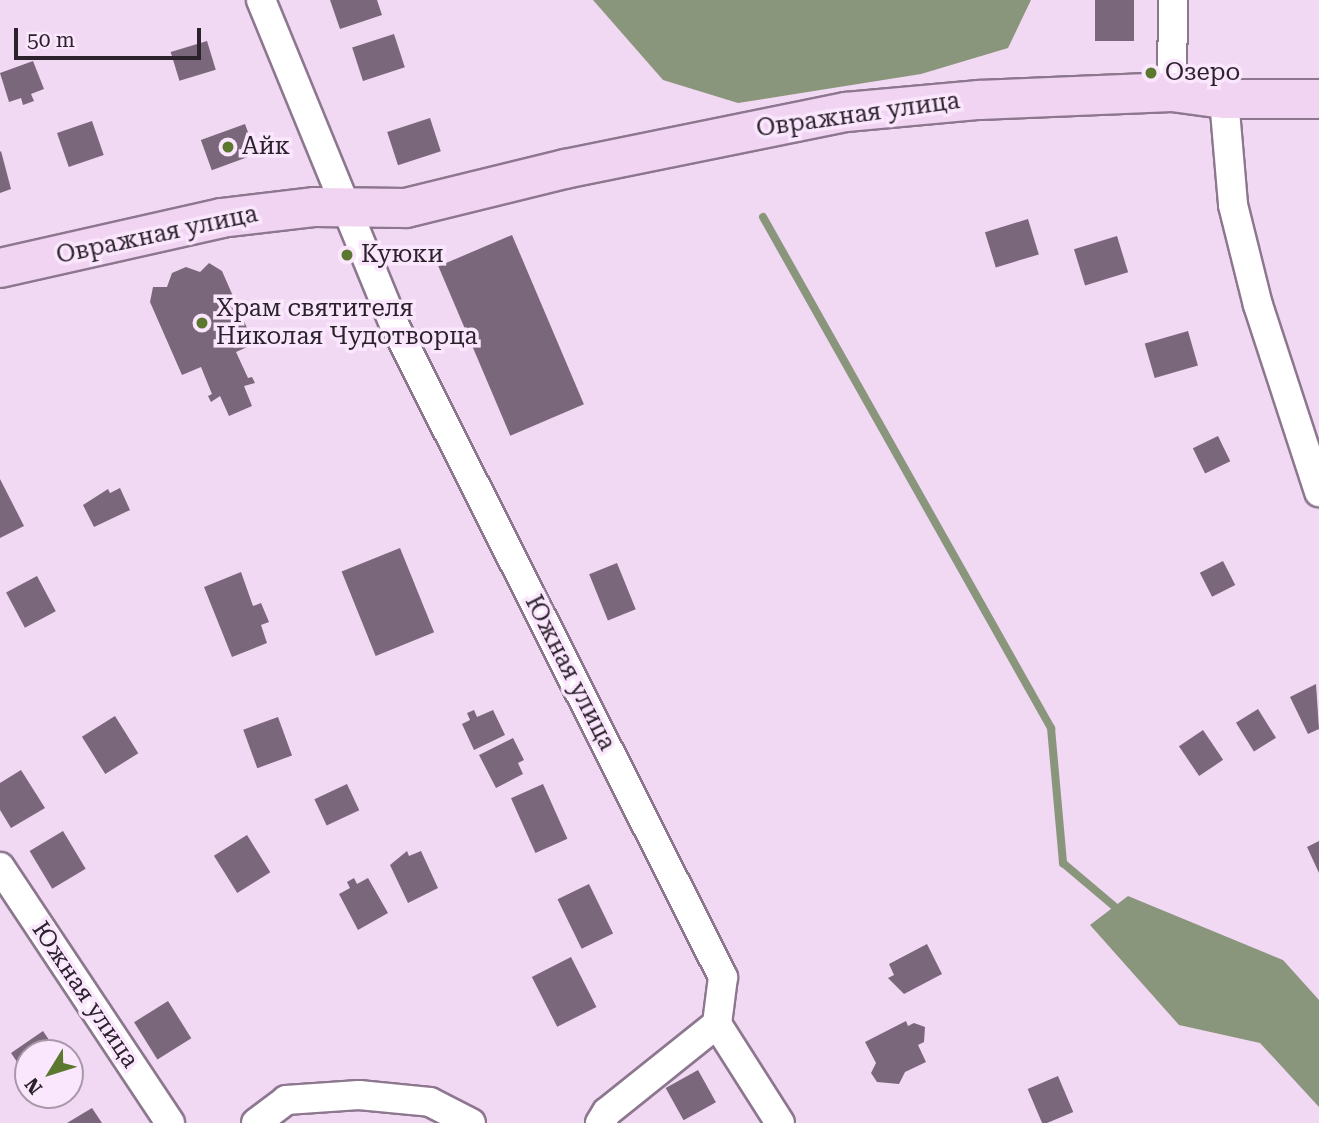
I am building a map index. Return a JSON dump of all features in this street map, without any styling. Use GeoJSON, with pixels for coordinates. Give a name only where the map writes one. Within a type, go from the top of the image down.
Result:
{"type":"FeatureCollection","features":[{"type":"Feature","properties":{"kind":"street","name":"Южная улица"},"geometry":{"type":"LineString","coordinates":[[261,0],[331,207],[395,326],[723,977],[718,1024]]}},
{"type":"Feature","properties":{"kind":"street"},"geometry":{"type":"LineString","coordinates":[[1172,92],[1173,0]]}},
{"type":"Feature","properties":{"kind":"street","name":"Овражная улица"},"geometry":{"type":"LineString","coordinates":[[0,268],[221,218],[331,207],[406,208],[578,166],[846,112],[989,99],[1172,92],[1224,99],[1319,99]]}},
{"type":"Feature","properties":{"kind":"street"},"geometry":{"type":"LineString","coordinates":[[1224,99],[1233,205],[1258,305],[1319,492]]}},
{"type":"Feature","properties":{"kind":"street","name":"Южная улица"},"geometry":{"type":"LineString","coordinates":[[0,867],[170,1123]]}},
{"type":"Feature","properties":{"kind":"street"},"geometry":{"type":"LineString","coordinates":[[600,1123],[607,1112],[718,1024],[780,1123]]}},
{"type":"Feature","properties":{"kind":"street"},"geometry":{"type":"LineString","coordinates":[[256,1123],[286,1100],[359,1096],[430,1102],[471,1123]]}},
{"type":"Feature","properties":{"kind":"shaded area"},"geometry":{"type":"Polygon","coordinates":[[[593,0],[1031,0],[1008,48],[921,74],[738,103],[663,80],[593,0]]]}},
{"type":"Feature","properties":{"kind":"shaded area"},"geometry":{"type":"Polygon","coordinates":[[[1128,896],[1283,960],[1319,1000],[1319,1107],[1260,1043],[1179,1025],[1090,925],[1128,896]]]}},
{"type":"Feature","properties":{"kind":"building"},"geometry":{"type":"Polygon","coordinates":[[[330,0],[377,0],[382,15],[340,29],[330,0]]]}},
{"type":"Feature","properties":{"kind":"building"},"geometry":{"type":"Polygon","coordinates":[[[1095,0],[1134,0],[1134,41],[1095,41],[1095,0]]]}},
{"type":"Feature","properties":{"kind":"building"},"geometry":{"type":"Polygon","coordinates":[[[394,34],[405,67],[363,81],[352,48],[394,34]]]}},
{"type":"Feature","properties":{"kind":"building"},"geometry":{"type":"Polygon","coordinates":[[[207,41],[216,70],[179,81],[171,52],[207,41]]]}},
{"type":"Feature","properties":{"kind":"building"},"geometry":{"type":"Polygon","coordinates":[[[33,61],[44,89],[31,94],[34,101],[23,105],[21,98],[9,102],[0,73],[33,61]]]}},
{"type":"Feature","properties":{"kind":"building"},"geometry":{"type":"Polygon","coordinates":[[[430,118],[441,151],[398,165],[387,132],[430,118]]]}},
{"type":"Feature","properties":{"kind":"building"},"geometry":{"type":"Polygon","coordinates":[[[92,121],[104,155],[69,167],[57,133],[92,121]]]}},
{"type":"Feature","properties":{"kind":"building","name":"Айк"},"geometry":{"type":"Polygon","coordinates":[[[245,124],[256,154],[212,170],[201,140],[245,124]]]}},
{"type":"Feature","properties":{"kind":"building"},"geometry":{"type":"Polygon","coordinates":[[[0,152],[11,189],[0,193],[0,152]]]}},
{"type":"Feature","properties":{"kind":"building"},"geometry":{"type":"Polygon","coordinates":[[[1028,219],[1039,254],[996,268],[985,232],[1028,219]]]}},
{"type":"Feature","properties":{"kind":"building"},"geometry":{"type":"Polygon","coordinates":[[[512,235],[584,404],[510,436],[438,266],[512,235]]]}},
{"type":"Feature","properties":{"kind":"building"},"geometry":{"type":"Polygon","coordinates":[[[1117,236],[1128,272],[1085,285],[1074,249],[1117,236]]]}},
{"type":"Feature","properties":{"kind":"building","name":"Храм святителя Николая Чудотворца"},"geometry":{"type":"Polygon","coordinates":[[[209,263],[222,271],[254,344],[236,352],[248,378],[252,377],[255,383],[244,386],[252,406],[229,416],[220,396],[211,402],[208,396],[212,394],[201,367],[182,375],[150,302],[153,287],[167,287],[172,273],[186,267],[200,272],[209,263]]]}},
{"type":"Feature","properties":{"kind":"building"},"geometry":{"type":"Polygon","coordinates":[[[1188,331],[1198,366],[1155,378],[1145,343],[1188,331]]]}},
{"type":"Feature","properties":{"kind":"building"},"geometry":{"type":"Polygon","coordinates":[[[1218,436],[1230,461],[1205,473],[1193,448],[1218,436]]]}},
{"type":"Feature","properties":{"kind":"building"},"geometry":{"type":"Polygon","coordinates":[[[0,479],[24,526],[0,538],[0,479]]]}},
{"type":"Feature","properties":{"kind":"building"},"geometry":{"type":"Polygon","coordinates":[[[120,488],[130,510],[94,527],[83,505],[108,489],[110,493],[120,488]]]}},
{"type":"Feature","properties":{"kind":"building"},"geometry":{"type":"Polygon","coordinates":[[[400,548],[434,632],[376,656],[342,572],[400,548]]]}},
{"type":"Feature","properties":{"kind":"building"},"geometry":{"type":"Polygon","coordinates":[[[1223,561],[1235,585],[1212,597],[1200,573],[1223,561]]]}},
{"type":"Feature","properties":{"kind":"building"},"geometry":{"type":"Polygon","coordinates":[[[617,563],[636,609],[608,621],[589,574],[617,563]]]}},
{"type":"Feature","properties":{"kind":"building"},"geometry":{"type":"Polygon","coordinates":[[[241,572],[253,606],[261,603],[269,622],[261,625],[267,643],[232,657],[204,587],[241,572]]]}},
{"type":"Feature","properties":{"kind":"building"},"geometry":{"type":"Polygon","coordinates":[[[37,576],[56,611],[25,628],[6,592],[37,576]]]}},
{"type":"Feature","properties":{"kind":"building"},"geometry":{"type":"Polygon","coordinates":[[[1316,684],[1319,729],[1308,734],[1290,697],[1316,684]]]}},
{"type":"Feature","properties":{"kind":"building"},"geometry":{"type":"Polygon","coordinates":[[[1258,709],[1276,738],[1254,752],[1236,723],[1258,709]]]}},
{"type":"Feature","properties":{"kind":"building"},"geometry":{"type":"Polygon","coordinates":[[[474,710],[477,717],[493,710],[505,735],[474,750],[462,724],[470,720],[467,713],[474,710]]]}},
{"type":"Feature","properties":{"kind":"building"},"geometry":{"type":"Polygon","coordinates":[[[115,716],[138,753],[105,774],[82,737],[115,716]]]}},
{"type":"Feature","properties":{"kind":"building"},"geometry":{"type":"Polygon","coordinates":[[[278,717],[292,756],[257,768],[243,730],[278,717]]]}},
{"type":"Feature","properties":{"kind":"building"},"geometry":{"type":"Polygon","coordinates":[[[1203,730],[1223,760],[1199,776],[1179,746],[1203,730]]]}},
{"type":"Feature","properties":{"kind":"building"},"geometry":{"type":"Polygon","coordinates":[[[513,738],[524,760],[518,763],[523,774],[496,788],[479,755],[513,738]]]}},
{"type":"Feature","properties":{"kind":"building"},"geometry":{"type":"Polygon","coordinates":[[[21,770],[45,808],[11,828],[0,810],[0,783],[21,770]]]}},
{"type":"Feature","properties":{"kind":"building"},"geometry":{"type":"Polygon","coordinates":[[[347,784],[359,810],[327,825],[314,799],[347,784]]]}},
{"type":"Feature","properties":{"kind":"building"},"geometry":{"type":"Polygon","coordinates":[[[543,784],[567,839],[535,853],[511,798],[543,784]]]}},
{"type":"Feature","properties":{"kind":"building"},"geometry":{"type":"Polygon","coordinates":[[[63,831],[86,869],[52,889],[30,851],[63,831]]]}},
{"type":"Feature","properties":{"kind":"building"},"geometry":{"type":"Polygon","coordinates":[[[247,835],[270,872],[237,893],[214,856],[247,835]]]}},
{"type":"Feature","properties":{"kind":"building"},"geometry":{"type":"Polygon","coordinates":[[[1319,841],[1319,873],[1307,847],[1319,841]]]}},
{"type":"Feature","properties":{"kind":"building"},"geometry":{"type":"Polygon","coordinates":[[[407,851],[409,856],[421,851],[438,888],[408,903],[390,865],[407,851]]]}},
{"type":"Feature","properties":{"kind":"building"},"geometry":{"type":"Polygon","coordinates":[[[354,878],[357,884],[368,878],[388,913],[358,930],[339,894],[350,888],[347,882],[354,878]]]}},
{"type":"Feature","properties":{"kind":"building"},"geometry":{"type":"Polygon","coordinates":[[[589,884],[613,933],[582,949],[558,899],[589,884]]]}},
{"type":"Feature","properties":{"kind":"building"},"geometry":{"type":"Polygon","coordinates":[[[927,944],[942,974],[904,994],[888,978],[894,975],[889,964],[927,944]]]}},
{"type":"Feature","properties":{"kind":"building"},"geometry":{"type":"Polygon","coordinates":[[[571,957],[596,1007],[557,1027],[532,977],[571,957]]]}},
{"type":"Feature","properties":{"kind":"building"},"geometry":{"type":"Polygon","coordinates":[[[168,1001],[191,1038],[157,1060],[134,1022],[168,1001]]]}},
{"type":"Feature","properties":{"kind":"building"},"geometry":{"type":"Polygon","coordinates":[[[906,1021],[908,1026],[914,1023],[925,1027],[924,1042],[918,1045],[926,1062],[905,1072],[899,1084],[877,1082],[871,1073],[876,1063],[865,1042],[906,1021]]]}},
{"type":"Feature","properties":{"kind":"building"},"geometry":{"type":"Polygon","coordinates":[[[43,1031],[48,1039],[31,1039],[43,1031]]]}},
{"type":"Feature","properties":{"kind":"building"},"geometry":{"type":"Polygon","coordinates":[[[698,1070],[716,1102],[684,1120],[666,1088],[698,1070]]]}},
{"type":"Feature","properties":{"kind":"building"},"geometry":{"type":"Polygon","coordinates":[[[1058,1076],[1073,1112],[1042,1123],[1028,1089],[1058,1076]]]}},
{"type":"Feature","properties":{"kind":"building"},"geometry":{"type":"Polygon","coordinates":[[[92,1108],[102,1123],[67,1123],[92,1108]]]}},
{"type":"Feature","properties":{"kind":"waterway"},"geometry":{"type":"LineString","coordinates":[[763,217],[1051,728],[1063,863],[1121,912]]}},
{"type":"Feature","properties":{"kind":"place","name":"Озеро"},"geometry":{"type":"Point","coordinates":[1151,73]}},
{"type":"Feature","properties":{"kind":"place","name":"Айк"},"geometry":{"type":"Point","coordinates":[228,147]}},
{"type":"Feature","properties":{"kind":"place","name":"Куюки"},"geometry":{"type":"Point","coordinates":[347,255]}},
{"type":"Feature","properties":{"kind":"place","name":"Храм святителя Николая Чудотворца"},"geometry":{"type":"Point","coordinates":[202,323]}}]}
